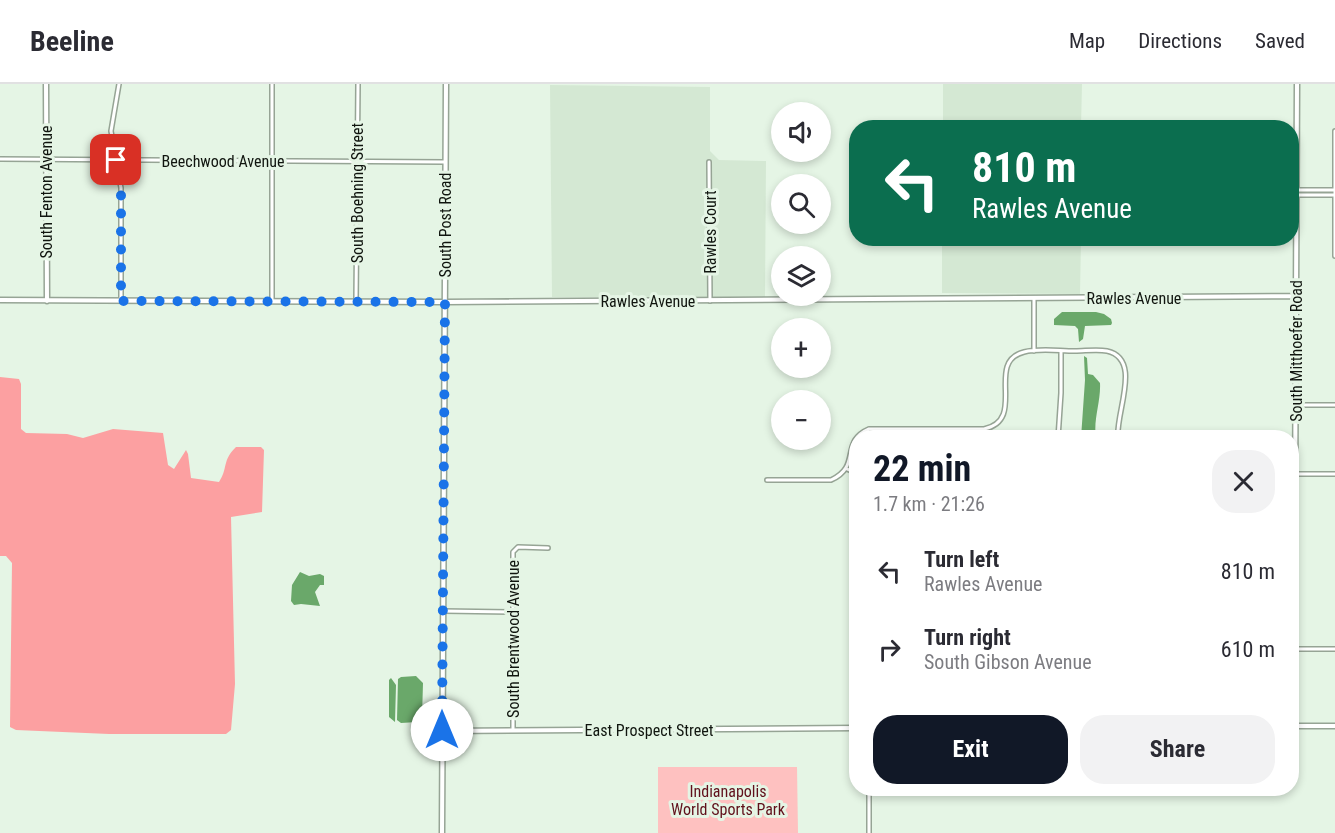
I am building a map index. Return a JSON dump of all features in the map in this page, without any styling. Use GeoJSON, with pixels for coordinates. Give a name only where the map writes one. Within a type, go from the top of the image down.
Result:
{"type":"FeatureCollection","features":[{"type":"Feature","properties":{"kind":"street","name":"South Fenton Avenue"},"geometry":{"type":"LineString","coordinates":[[46,84],[46,301]]}},
{"type":"Feature","properties":{"kind":"street"},"geometry":{"type":"LineString","coordinates":[[119,84],[111,130],[121,188],[121,301]]}},
{"type":"Feature","properties":{"kind":"street"},"geometry":{"type":"LineString","coordinates":[[272,84],[272,302]]}},
{"type":"Feature","properties":{"kind":"street","name":"South Boehning Street"},"geometry":{"type":"LineString","coordinates":[[356,302],[358,84]]}},
{"type":"Feature","properties":{"kind":"street","name":"South Post Road"},"geometry":{"type":"LineString","coordinates":[[442,833],[446,84]]}},
{"type":"Feature","properties":{"kind":"street","name":"South Mitthoefer Road"},"geometry":{"type":"LineString","coordinates":[[1297,84],[1297,120]]}},
{"type":"Feature","properties":{"kind":"street"},"geometry":{"type":"LineString","coordinates":[[1335,131],[1335,256]]}},
{"type":"Feature","properties":{"kind":"street","name":"Beechwood Avenue"},"geometry":{"type":"LineString","coordinates":[[0,159],[445,162]]}},
{"type":"Feature","properties":{"kind":"street","name":"Rawles Court"},"geometry":{"type":"LineString","coordinates":[[710,162],[710,301]]}},
{"type":"Feature","properties":{"kind":"street"},"geometry":{"type":"LineString","coordinates":[[1299,193],[1335,190]]}},
{"type":"Feature","properties":{"kind":"street"},"geometry":{"type":"LineString","coordinates":[[1299,193],[1334,195]]}},
{"type":"Feature","properties":{"kind":"street","name":"South Mitthoefer Road"},"geometry":{"type":"LineString","coordinates":[[1296,246],[1296,430]]}},
{"type":"Feature","properties":{"kind":"street","name":"Rawles Avenue"},"geometry":{"type":"LineString","coordinates":[[0,300],[445,302],[1296,296]]}},
{"type":"Feature","properties":{"kind":"street"},"geometry":{"type":"LineString","coordinates":[[1034,299],[1034,351]]}},
{"type":"Feature","properties":{"kind":"street"},"geometry":{"type":"LineString","coordinates":[[866,430],[984,429],[993,426],[1002,418],[1005,410],[1006,371],[1009,363],[1021,353],[1034,351],[1106,351],[1120,358],[1125,366],[1126,375],[1119,430]]}},
{"type":"Feature","properties":{"kind":"street"},"geometry":{"type":"LineString","coordinates":[[1059,430],[1061,351]]}},
{"type":"Feature","properties":{"kind":"street"},"geometry":{"type":"LineString","coordinates":[[1296,405],[1335,405]]}},
{"type":"Feature","properties":{"kind":"street"},"geometry":{"type":"LineString","coordinates":[[767,480],[831,480],[847,469],[849,460]]}},
{"type":"Feature","properties":{"kind":"street"},"geometry":{"type":"LineString","coordinates":[[1299,474],[1335,474]]}},
{"type":"Feature","properties":{"kind":"street","name":"South Brentwood Avenue"},"geometry":{"type":"LineString","coordinates":[[513,730],[513,552],[515,548],[548,548]]}},
{"type":"Feature","properties":{"kind":"street"},"geometry":{"type":"LineString","coordinates":[[443,611],[513,612]]}},
{"type":"Feature","properties":{"kind":"street"},"geometry":{"type":"LineString","coordinates":[[1299,649],[1335,649]]}},
{"type":"Feature","properties":{"kind":"street"},"geometry":{"type":"LineString","coordinates":[[1299,726],[1335,726]]}},
{"type":"Feature","properties":{"kind":"street","name":"East Prospect Street"},"geometry":{"type":"LineString","coordinates":[[442,730],[849,728]]}},
{"type":"Feature","properties":{"kind":"street"},"geometry":{"type":"LineString","coordinates":[[869,796],[869,833]]}},
{"type":"Feature","properties":{"kind":"shaded area"},"geometry":{"type":"Polygon","coordinates":[[[943,84],[1082,84],[1081,120],[943,120],[943,84]]]}},
{"type":"Feature","properties":{"kind":"shaded area"},"geometry":{"type":"Polygon","coordinates":[[[550,85],[710,87],[710,151],[719,160],[766,161],[765,298],[552,297],[550,85]]]}},
{"type":"Feature","properties":{"kind":"shaded area"},"geometry":{"type":"Polygon","coordinates":[[[942,246],[1081,246],[1080,294],[942,293],[942,246]]]}},
{"type":"Feature","properties":{"kind":"shaded area"},"geometry":{"type":"Polygon","coordinates":[[[1062,312],[1096,312],[1104,314],[1111,319],[1112,323],[1111,325],[1085,326],[1083,339],[1079,342],[1078,329],[1075,326],[1054,325],[1054,319],[1062,312]]]}},
{"type":"Feature","properties":{"kind":"shaded area"},"geometry":{"type":"Polygon","coordinates":[[[1084,356],[1087,358],[1088,374],[1093,375],[1100,383],[1096,430],[1082,430],[1084,356]]]}},
{"type":"Feature","properties":{"kind":"shaded area"},"geometry":{"type":"Polygon","coordinates":[[[0,377],[19,379],[21,429],[26,433],[67,434],[83,438],[113,429],[163,433],[168,465],[174,469],[186,450],[191,478],[219,482],[227,460],[236,447],[261,447],[264,450],[262,512],[231,517],[235,684],[231,730],[226,734],[109,734],[16,730],[10,727],[12,563],[6,556],[0,556],[0,377]]]}},
{"type":"Feature","properties":{"kind":"shaded area"},"geometry":{"type":"Polygon","coordinates":[[[300,572],[309,576],[320,574],[324,576],[324,585],[320,585],[315,592],[320,606],[294,605],[291,601],[292,585],[300,572]]]}},
{"type":"Feature","properties":{"kind":"shaded area"},"geometry":{"type":"Polygon","coordinates":[[[416,676],[423,683],[422,717],[417,722],[401,723],[397,720],[398,679],[416,676]]]}},
{"type":"Feature","properties":{"kind":"shaded area"},"geometry":{"type":"Polygon","coordinates":[[[391,678],[396,685],[395,722],[389,717],[389,680],[391,678]]]}},
{"type":"Feature","properties":{"kind":"green space","name":"Indianapolis World Sports Park"},"geometry":{"type":"Polygon","coordinates":[[[658,767],[797,767],[798,833],[658,833],[658,767]]]}},
{"type":"Feature","properties":{"kind":"route"},"geometry":{"type":"LineString","coordinates":[[116,160],[121,188],[121,301],[445,302],[442,730]]}}]}
